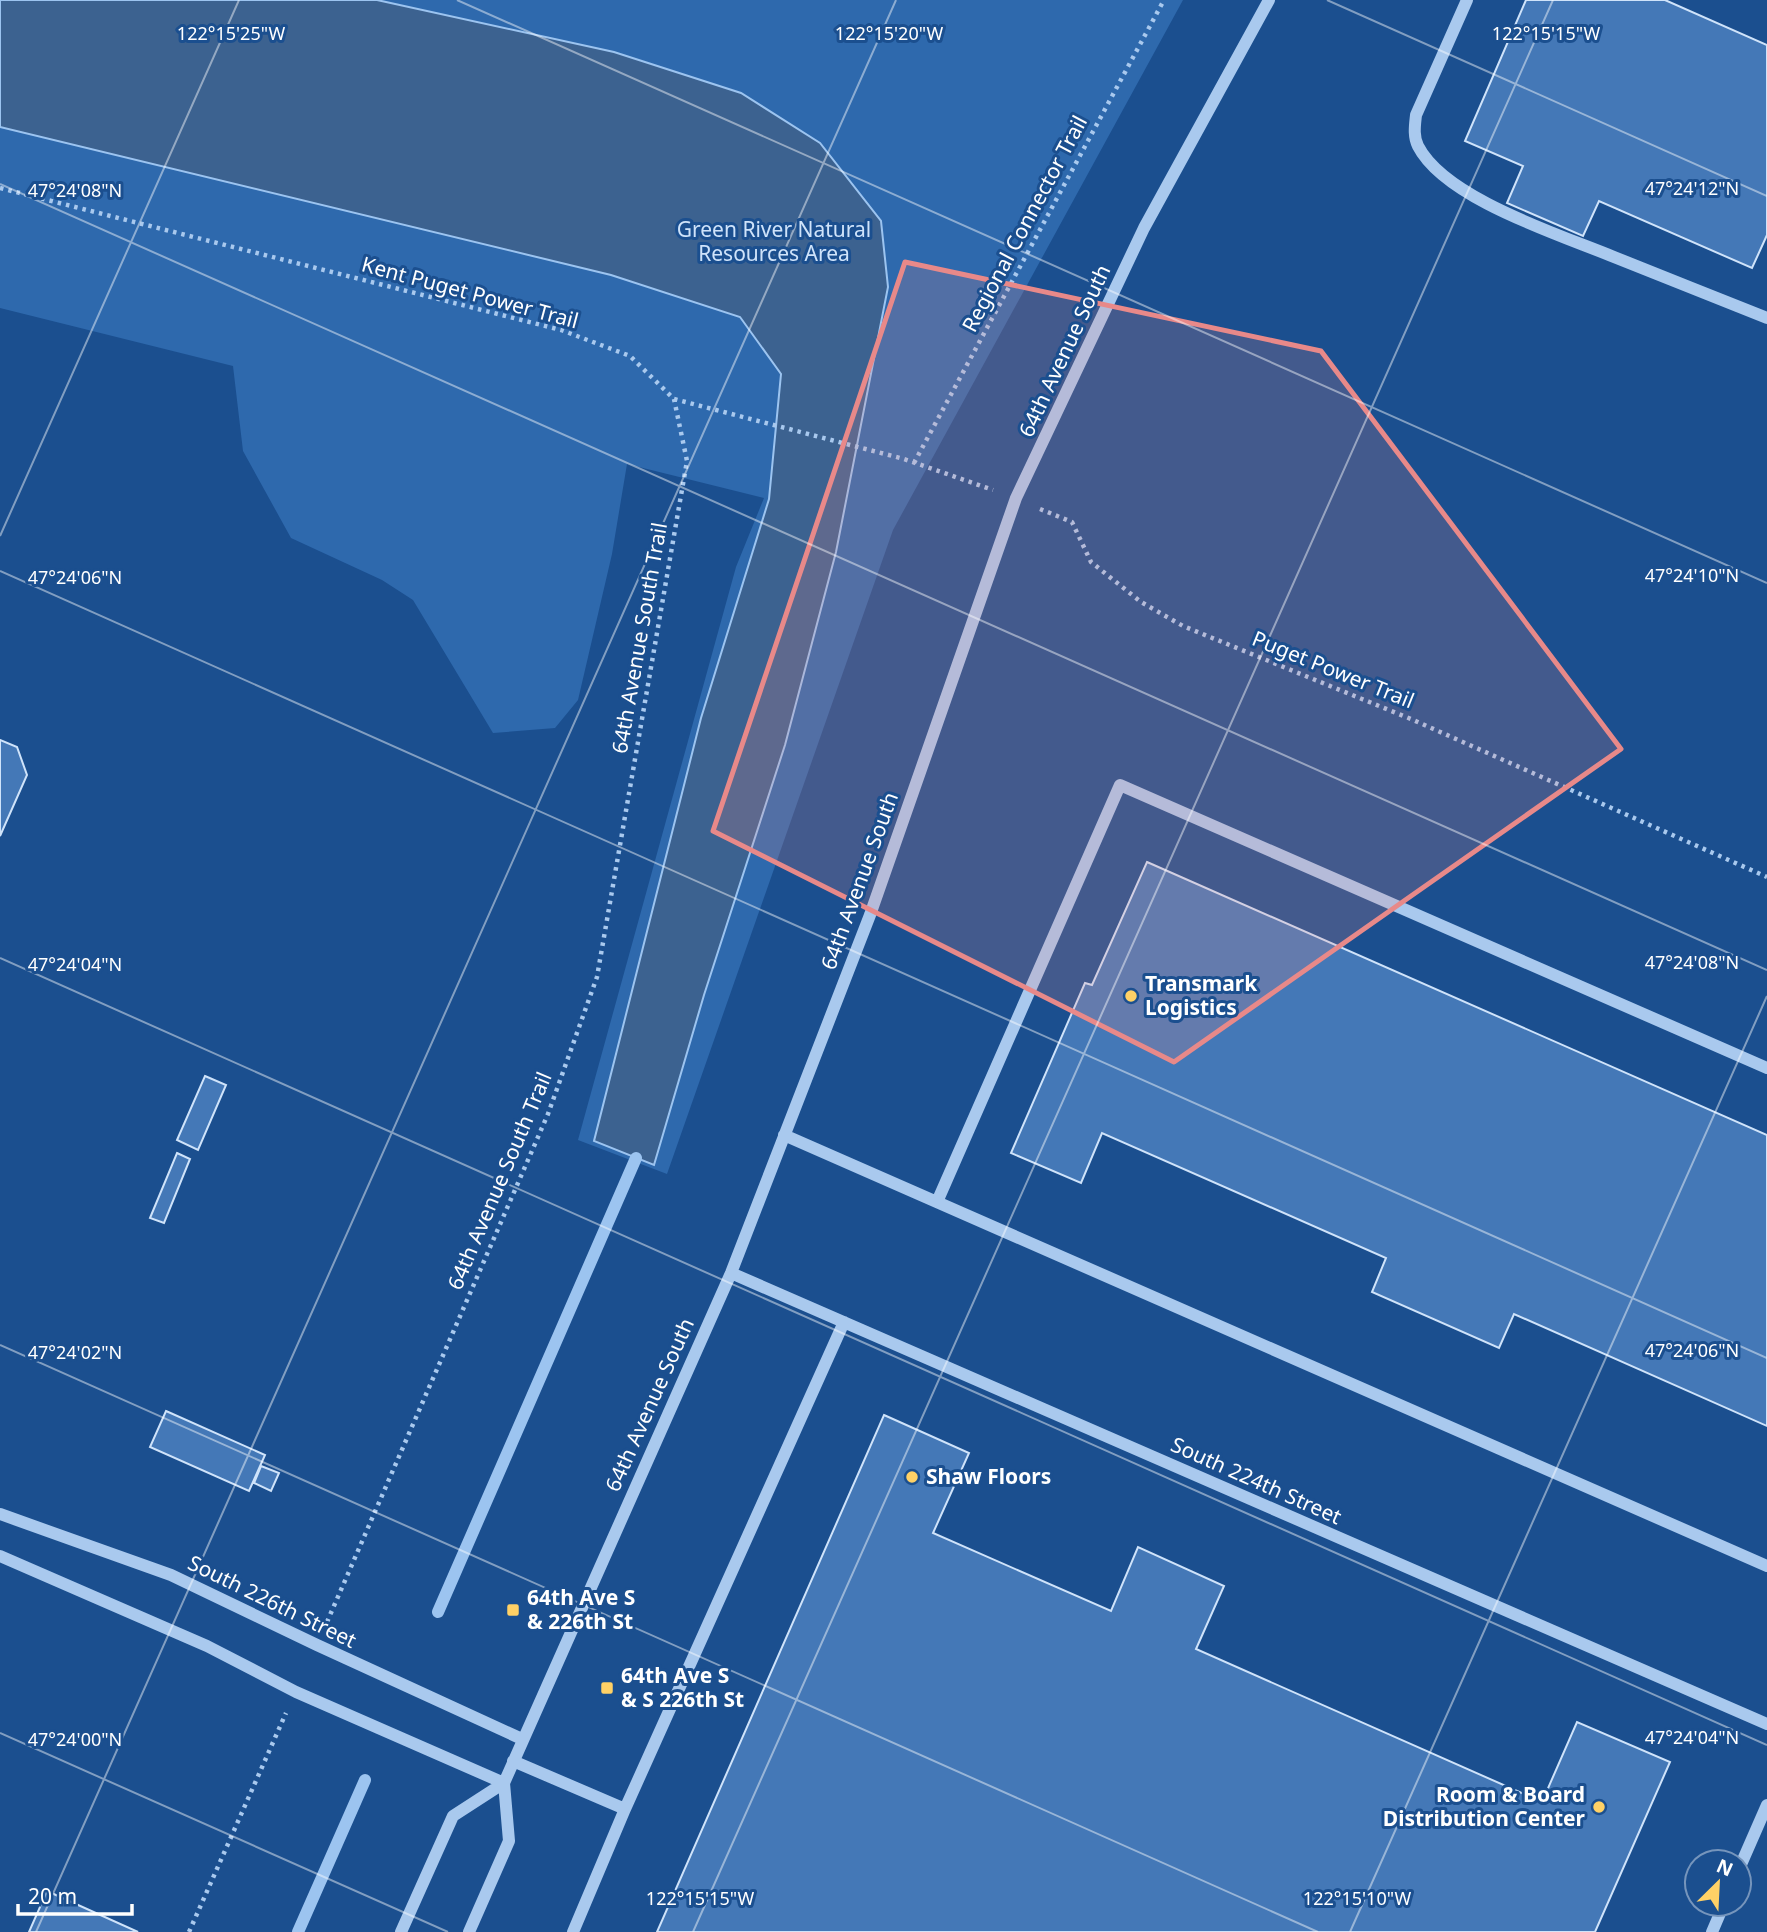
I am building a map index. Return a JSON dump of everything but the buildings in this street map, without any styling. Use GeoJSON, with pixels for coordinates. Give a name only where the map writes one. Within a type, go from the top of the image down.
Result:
{"type":"FeatureCollection","features":[{"type":"Feature","properties":{"kind":"street","name":"64th Avenue South"},"geometry":{"type":"LineString","coordinates":[[469,1932],[509,1841],[504,1783],[731,1273],[870,915],[1016,498],[1144,228],[1269,0]]}},
{"type":"Feature","properties":{"kind":"street"},"geometry":{"type":"LineString","coordinates":[[1467,0],[1416,115],[1417,144],[1432,163],[1464,189],[1522,222],[1767,318]]}},
{"type":"Feature","properties":{"kind":"street"},"geometry":{"type":"LineString","coordinates":[[937,1202],[1120,785],[1767,1068]]}},
{"type":"Feature","properties":{"kind":"street"},"geometry":{"type":"LineString","coordinates":[[784,1135],[1767,1566]]}},
{"type":"Feature","properties":{"kind":"street","name":"South 224th Street"},"geometry":{"type":"LineString","coordinates":[[731,1273],[1767,1724]]}},
{"type":"Feature","properties":{"kind":"street"},"geometry":{"type":"LineString","coordinates":[[573,1932],[625,1809],[844,1322]]}},
{"type":"Feature","properties":{"kind":"street","name":"South 226th Street"},"geometry":{"type":"LineString","coordinates":[[0,1514],[171,1575],[522,1739]]}},
{"type":"Feature","properties":{"kind":"street"},"geometry":{"type":"LineString","coordinates":[[0,1556],[207,1646],[296,1692],[504,1783]]}},
{"type":"Feature","properties":{"kind":"street"},"geometry":{"type":"LineString","coordinates":[[513,1761],[625,1809]]}},
{"type":"Feature","properties":{"kind":"street"},"geometry":{"type":"LineString","coordinates":[[401,1932],[453,1816],[504,1783]]}},
{"type":"Feature","properties":{"kind":"street"},"geometry":{"type":"LineString","coordinates":[[1748,1848],[1767,1805]]}},
{"type":"Feature","properties":{"kind":"path","name":"Regional Connector Trail"},"geometry":{"type":"LineString","coordinates":[[914,463],[1164,0]]}},
{"type":"Feature","properties":{"kind":"path","name":"Kent Puget Power Trail"},"geometry":{"type":"LineString","coordinates":[[0,188],[561,330],[630,356],[674,399]]}},
{"type":"Feature","properties":{"kind":"path"},"geometry":{"type":"LineString","coordinates":[[674,399],[914,463]]}},
{"type":"Feature","properties":{"kind":"path","name":"64th Avenue South Trail"},"geometry":{"type":"LineString","coordinates":[[317,1645],[548,1114],[597,977],[687,461],[674,399]]}},
{"type":"Feature","properties":{"kind":"path","name":"Puget Power Trail"},"geometry":{"type":"LineString","coordinates":[[914,463],[1016,498],[1072,522],[1091,562],[1141,602],[1184,626],[1411,719],[1767,877]]}},
{"type":"Feature","properties":{"kind":"path"},"geometry":{"type":"LineString","coordinates":[[189,1932],[296,1692]]}},
{"type":"Feature","properties":{"kind":"highlighted area"},"geometry":{"type":"Polygon","coordinates":[[[905,262],[1321,351],[1621,749],[1174,1062],[713,831],[905,262]]]}},
{"type":"Feature","properties":{"kind":"green space","name":"Green River Natural Resources Area"},"geometry":{"type":"Polygon","coordinates":[[[0,0],[1183,0],[893,530],[667,1174],[578,1140],[736,567],[764,498],[627,464],[612,554],[578,700],[555,728],[493,733],[413,600],[382,580],[291,538],[243,451],[233,366],[0,308],[0,0]]]}},
{"type":"Feature","properties":{"kind":"shaded area"},"geometry":{"type":"Polygon","coordinates":[[[0,0],[377,0],[614,52],[741,93],[820,143],[881,221],[888,287],[836,552],[785,745],[704,995],[654,1165],[594,1141],[701,718],[769,499],[781,374],[740,317],[611,275],[0,127],[0,0]]]}},
{"type":"Feature","properties":{"kind":"waterway"},"geometry":{"type":"LineString","coordinates":[[438,1612],[636,1158]]}},
{"type":"Feature","properties":{"kind":"waterway"},"geometry":{"type":"LineString","coordinates":[[298,1932],[365,1780]]}},
{"type":"Feature","properties":{"kind":"place","name":"Transmark Logistics"},"geometry":{"type":"Point","coordinates":[1131,996]}},
{"type":"Feature","properties":{"kind":"place","name":"Shaw Floors"},"geometry":{"type":"Point","coordinates":[912,1477]}},
{"type":"Feature","properties":{"kind":"place","name":"64th Ave S & 226th St"},"geometry":{"type":"Point","coordinates":[513,1610]}},
{"type":"Feature","properties":{"kind":"place","name":"64th Ave S & S 226th St"},"geometry":{"type":"Point","coordinates":[607,1688]}},
{"type":"Feature","properties":{"kind":"place","name":"Room & Board Distribution Center"},"geometry":{"type":"Point","coordinates":[1599,1807]}}]}
